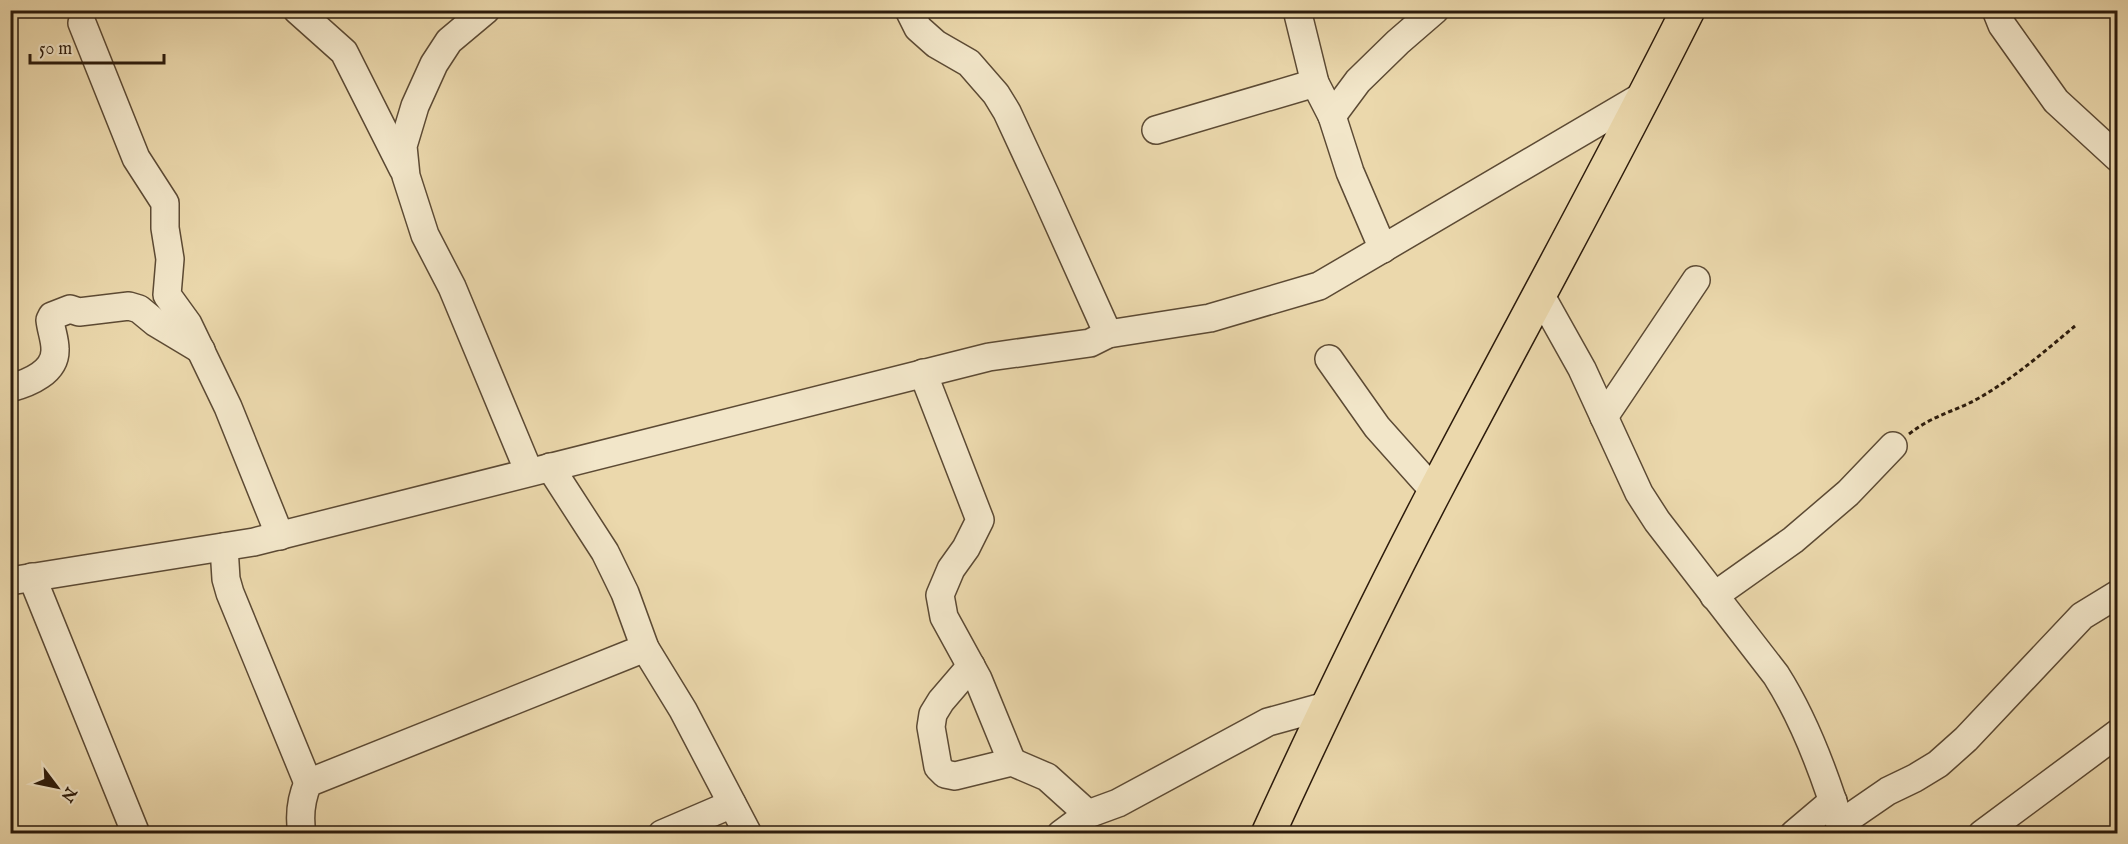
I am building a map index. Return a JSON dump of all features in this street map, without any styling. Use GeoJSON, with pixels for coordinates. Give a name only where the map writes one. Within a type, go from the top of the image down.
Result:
{"type":"FeatureCollection","features":[{"type":"Feature","properties":{"kind":"highway"},"geometry":{"type":"LineString","coordinates":[[1268,834],[1326,706],[1435,492],[1646,94],[1688,10]]}},
{"type":"Feature","properties":{"kind":"street"},"geometry":{"type":"LineString","coordinates":[[297,10],[344,52],[406,176],[425,235],[540,469],[605,552],[625,593],[645,648],[683,710],[748,834]]}},
{"type":"Feature","properties":{"kind":"street"},"geometry":{"type":"LineString","coordinates":[[406,176],[403,146],[414,106],[434,64],[449,41],[486,10]]}},
{"type":"Feature","properties":{"kind":"street"},"geometry":{"type":"LineString","coordinates":[[909,10],[918,28],[936,44],[969,63],[996,94],[1007,112],[1107,334]]}},
{"type":"Feature","properties":{"kind":"street"},"geometry":{"type":"LineString","coordinates":[[1297,10],[1315,83],[1332,116],[1350,172],[1383,249]]}},
{"type":"Feature","properties":{"kind":"street"},"geometry":{"type":"LineString","coordinates":[[1332,116],[1358,81],[1435,10]]}},
{"type":"Feature","properties":{"kind":"street"},"geometry":{"type":"LineString","coordinates":[[1996,10],[2002,25],[2056,101],[2118,158]]}},
{"type":"Feature","properties":{"kind":"street"},"geometry":{"type":"LineString","coordinates":[[82,23],[136,158],[165,204],[165,228],[170,259],[167,296],[188,324],[228,407],[280,536]]}},
{"type":"Feature","properties":{"kind":"street"},"geometry":{"type":"LineString","coordinates":[[1156,130],[1315,83]]}},
{"type":"Feature","properties":{"kind":"street"},"geometry":{"type":"LineString","coordinates":[[136,834],[21,579],[254,542],[989,357],[1090,343],[1107,334],[1210,318],[1319,286],[1646,94]]}},
{"type":"Feature","properties":{"kind":"street"},"geometry":{"type":"LineString","coordinates":[[1604,417],[1696,280]]}},
{"type":"Feature","properties":{"kind":"street"},"geometry":{"type":"LineString","coordinates":[[1540,294],[1582,369],[1639,493],[1789,695],[1827,782],[1838,819]]}},
{"type":"Feature","properties":{"kind":"street"},"geometry":{"type":"LineString","coordinates":[[10,388],[38,377],[53,362],[55,352],[50,320],[52,316],[70,309],[79,312],[129,306],[139,309],[156,323],[201,350]]}},
{"type":"Feature","properties":{"kind":"street"},"geometry":{"type":"LineString","coordinates":[[1329,359],[1377,427],[1435,492]]}},
{"type":"Feature","properties":{"kind":"street"},"geometry":{"type":"LineString","coordinates":[[923,373],[980,520],[966,548],[951,569],[940,595],[944,617],[978,679],[1012,762]]}},
{"type":"Feature","properties":{"kind":"street"},"geometry":{"type":"LineString","coordinates":[[1714,596],[1802,532],[1848,493],[1893,446]]}},
{"type":"Feature","properties":{"kind":"street"},"geometry":{"type":"LineString","coordinates":[[224,547],[226,579],[230,593],[308,783],[303,795],[300,819],[302,834]]}},
{"type":"Feature","properties":{"kind":"street"},"geometry":{"type":"LineString","coordinates":[[1794,834],[1838,819],[1938,764],[1966,739],[2082,616],[2118,594]]}},
{"type":"Feature","properties":{"kind":"street"},"geometry":{"type":"LineString","coordinates":[[308,783],[645,648]]}},
{"type":"Feature","properties":{"kind":"street"},"geometry":{"type":"LineString","coordinates":[[971,666],[933,714],[932,727],[938,767],[945,774],[955,776],[1012,762],[1047,777],[1088,814]]}},
{"type":"Feature","properties":{"kind":"street"},"geometry":{"type":"LineString","coordinates":[[1060,834],[1088,814],[1118,803],[1268,722],[1326,706]]}},
{"type":"Feature","properties":{"kind":"street"},"geometry":{"type":"LineString","coordinates":[[1982,834],[2118,733]]}},
{"type":"Feature","properties":{"kind":"street"},"geometry":{"type":"LineString","coordinates":[[662,834],[732,804]]}},
{"type":"Feature","properties":{"kind":"path"},"geometry":{"type":"LineString","coordinates":[[1893,446],[1925,421],[1977,399],[2030,364],[2075,326]]}}]}
